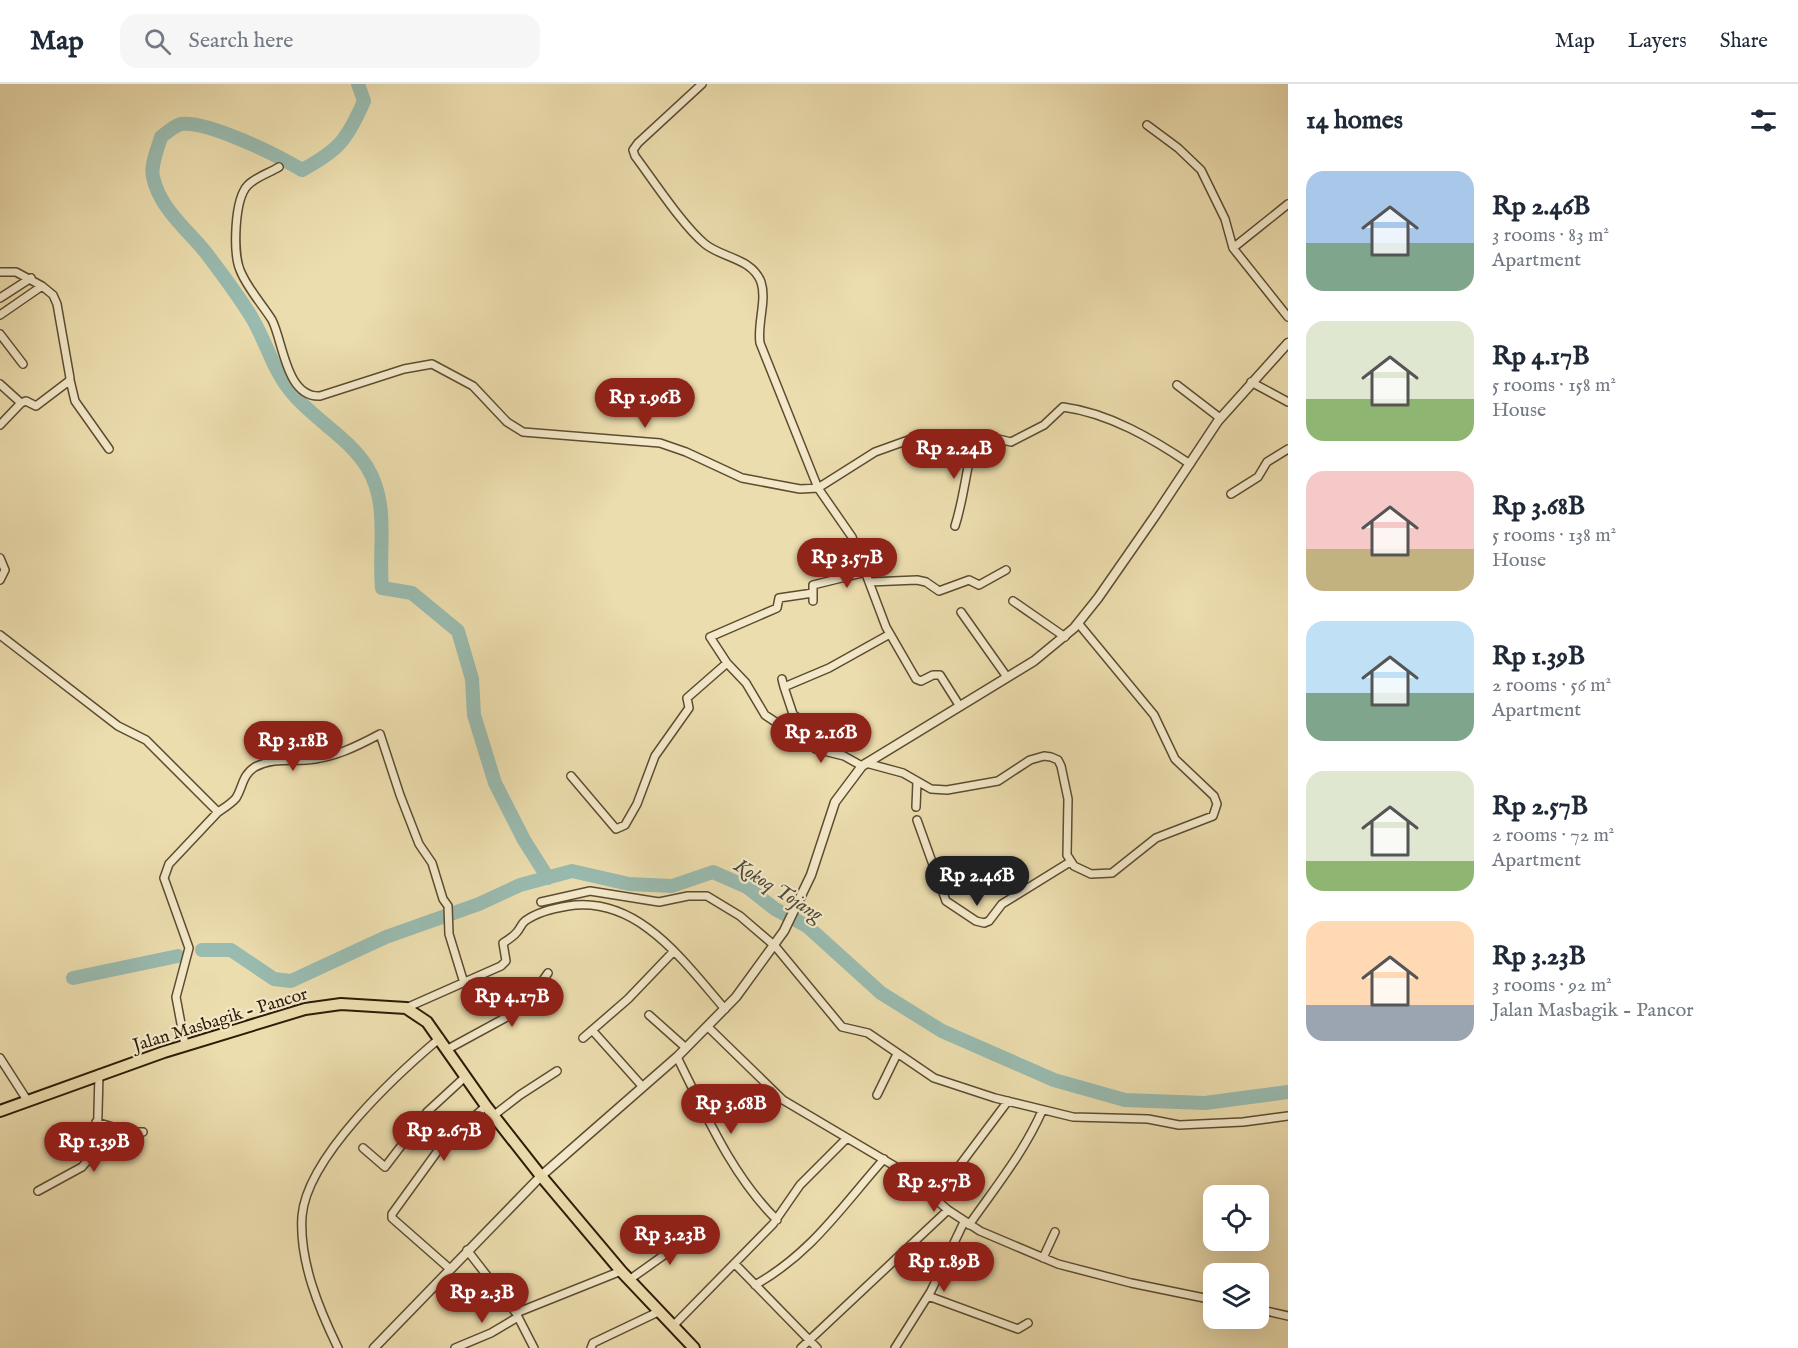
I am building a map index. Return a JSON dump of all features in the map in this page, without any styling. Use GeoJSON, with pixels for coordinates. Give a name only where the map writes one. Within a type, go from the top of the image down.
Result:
{"type":"FeatureCollection","features":[{"type":"Feature","properties":{"kind":"main road","name":"Jalan Masbagik - Pancor"},"geometry":{"type":"LineString","coordinates":[[0,1111],[185,1045],[321,1005],[406,1008]]}},
{"type":"Feature","properties":{"kind":"main road"},"geometry":{"type":"LineString","coordinates":[[406,1008],[422,1017],[440,1038],[486,1107],[541,1176],[629,1280],[694,1348]]}},
{"type":"Feature","properties":{"kind":"street"},"geometry":{"type":"LineString","coordinates":[[702,84],[638,143],[633,150],[635,156],[700,239],[710,247],[750,267],[758,277],[762,290],[758,323],[760,343],[818,488],[852,537],[890,634],[916,679],[921,681],[938,674],[959,705]]}},
{"type":"Feature","properties":{"kind":"street"},"geometry":{"type":"LineString","coordinates":[[1147,125],[1178,148],[1201,170],[1225,219],[1233,248],[1288,317]]}},
{"type":"Feature","properties":{"kind":"street"},"geometry":{"type":"LineString","coordinates":[[279,167],[256,179],[245,189],[238,213],[236,250],[240,270],[273,322],[287,369],[292,378],[312,396],[320,396],[404,369],[432,364],[473,386],[507,422],[523,432],[660,442],[742,478],[795,488],[818,488],[875,452],[914,438],[935,436],[974,441],[990,437],[1015,441],[1044,425],[1065,407],[1142,434],[1190,464]]}},
{"type":"Feature","properties":{"kind":"street"},"geometry":{"type":"LineString","coordinates":[[1233,248],[1288,204]]}},
{"type":"Feature","properties":{"kind":"street"},"geometry":{"type":"LineString","coordinates":[[0,272],[10,271],[31,278],[42,286],[57,304],[75,401],[109,449]]}},
{"type":"Feature","properties":{"kind":"street"},"geometry":{"type":"LineString","coordinates":[[0,298],[31,278]]}},
{"type":"Feature","properties":{"kind":"street"},"geometry":{"type":"LineString","coordinates":[[0,315],[42,286]]}},
{"type":"Feature","properties":{"kind":"street"},"geometry":{"type":"LineString","coordinates":[[0,334],[23,364]]}},
{"type":"Feature","properties":{"kind":"street"},"geometry":{"type":"LineString","coordinates":[[374,1348],[466,1250],[541,1176],[677,1057],[725,1009],[775,946],[816,862],[835,802],[864,764],[1007,677],[1065,637],[1078,624],[1220,418],[1288,343]]}},
{"type":"Feature","properties":{"kind":"street"},"geometry":{"type":"LineString","coordinates":[[0,425],[21,403],[26,401],[36,406],[70,380]]}},
{"type":"Feature","properties":{"kind":"street"},"geometry":{"type":"LineString","coordinates":[[1251,382],[1288,402]]}},
{"type":"Feature","properties":{"kind":"street"},"geometry":{"type":"LineString","coordinates":[[0,384],[21,403]]}},
{"type":"Feature","properties":{"kind":"street"},"geometry":{"type":"LineString","coordinates":[[1177,385],[1220,418]]}},
{"type":"Feature","properties":{"kind":"street"},"geometry":{"type":"LineString","coordinates":[[955,526],[964,498],[974,441]]}},
{"type":"Feature","properties":{"kind":"street"},"geometry":{"type":"LineString","coordinates":[[1231,494],[1258,477],[1267,462],[1288,449]]}},
{"type":"Feature","properties":{"kind":"street"},"geometry":{"type":"LineString","coordinates":[[0,558],[5,570],[0,580]]}},
{"type":"Feature","properties":{"kind":"street"},"geometry":{"type":"LineString","coordinates":[[869,582],[917,580],[926,582],[939,591],[969,580],[979,585],[1006,570]]}},
{"type":"Feature","properties":{"kind":"street"},"geometry":{"type":"LineString","coordinates":[[813,602],[813,585],[866,572]]}},
{"type":"Feature","properties":{"kind":"street"},"geometry":{"type":"LineString","coordinates":[[813,593],[779,598],[777,608],[712,635],[711,639],[727,663],[747,685],[761,712],[819,751],[903,773],[917,782],[939,790],[968,788],[1006,778],[1038,757],[1052,757],[1058,760],[1061,766],[1068,799],[1067,847],[1070,862],[1081,871],[1112,873],[1156,838],[1213,816],[1217,804],[1208,789],[1175,759],[1166,745],[1154,715],[1078,624]]}},
{"type":"Feature","properties":{"kind":"street"},"geometry":{"type":"LineString","coordinates":[[1013,601],[1065,637]]}},
{"type":"Feature","properties":{"kind":"street"},"geometry":{"type":"LineString","coordinates":[[961,612],[1007,677]]}},
{"type":"Feature","properties":{"kind":"street"},"geometry":{"type":"LineString","coordinates":[[784,687],[829,668],[890,634]]}},
{"type":"Feature","properties":{"kind":"street"},"geometry":{"type":"LineString","coordinates":[[0,635],[118,726],[146,740],[218,812]]}},
{"type":"Feature","properties":{"kind":"street"},"geometry":{"type":"LineString","coordinates":[[571,776],[616,829],[625,825],[637,804],[655,756],[689,708],[687,698],[727,663]]}},
{"type":"Feature","properties":{"kind":"street"},"geometry":{"type":"LineString","coordinates":[[782,679],[793,714],[810,729],[802,739]]}},
{"type":"Feature","properties":{"kind":"street"},"geometry":{"type":"LineString","coordinates":[[185,1045],[176,997],[189,948],[167,887],[166,870],[218,812],[234,800],[243,779],[255,768],[278,760],[304,760],[333,755],[377,735],[419,844],[432,863],[448,914],[449,934],[464,983]]}},
{"type":"Feature","properties":{"kind":"street"},"geometry":{"type":"LineString","coordinates":[[916,807],[917,782]]}},
{"type":"Feature","properties":{"kind":"street"},"geometry":{"type":"LineString","coordinates":[[917,820],[945,901],[976,921],[984,923],[989,921],[1002,904],[1070,862]]}},
{"type":"Feature","properties":{"kind":"street"},"geometry":{"type":"LineString","coordinates":[[541,902],[590,891],[659,902],[688,896],[707,896],[740,916],[775,946],[842,1027],[868,1033],[895,1057],[934,1078],[1042,1111],[1073,1117],[1148,1119],[1179,1125],[1243,1122],[1288,1116]]}},
{"type":"Feature","properties":{"kind":"street"},"geometry":{"type":"LineString","coordinates":[[406,1008],[504,963],[506,957],[503,943],[517,933],[524,921],[567,906],[587,904],[612,907],[653,932],[725,1009]]}},
{"type":"Feature","properties":{"kind":"street"},"geometry":{"type":"LineString","coordinates":[[583,1038],[628,999],[673,952]]}},
{"type":"Feature","properties":{"kind":"street"},"geometry":{"type":"LineString","coordinates":[[448,1049],[514,1013],[528,1001],[548,973]]}},
{"type":"Feature","properties":{"kind":"street"},"geometry":{"type":"LineString","coordinates":[[649,1015],[686,1048]]}},
{"type":"Feature","properties":{"kind":"street"},"geometry":{"type":"LineString","coordinates":[[708,1027],[783,1100],[884,1159],[936,1197],[948,1210],[966,1223],[1043,1258],[1131,1283],[1203,1298]]}},
{"type":"Feature","properties":{"kind":"street"},"geometry":{"type":"LineString","coordinates":[[592,1030],[642,1086]]}},
{"type":"Feature","properties":{"kind":"street"},"geometry":{"type":"LineString","coordinates":[[338,1348],[321,1313],[312,1281],[302,1226],[305,1199],[326,1161],[346,1132],[389,1086],[440,1038]]}},
{"type":"Feature","properties":{"kind":"street"},"geometry":{"type":"LineString","coordinates":[[677,1057],[734,1164],[752,1193],[777,1220]]}},
{"type":"Feature","properties":{"kind":"street"},"geometry":{"type":"LineString","coordinates":[[877,1095],[895,1057]]}},
{"type":"Feature","properties":{"kind":"street"},"geometry":{"type":"LineString","coordinates":[[0,1059],[27,1100]]}},
{"type":"Feature","properties":{"kind":"street"},"geometry":{"type":"LineString","coordinates":[[493,1116],[557,1071]]}},
{"type":"Feature","properties":{"kind":"street"},"geometry":{"type":"LineString","coordinates":[[38,1191],[88,1162],[98,1144],[96,1122],[100,1096],[99,1074]]}},
{"type":"Feature","properties":{"kind":"street"},"geometry":{"type":"LineString","coordinates":[[363,1148],[385,1167],[434,1104],[465,1077]]}},
{"type":"Feature","properties":{"kind":"street"},"geometry":{"type":"LineString","coordinates":[[936,1197],[1008,1101]]}},
{"type":"Feature","properties":{"kind":"street"},"geometry":{"type":"LineString","coordinates":[[450,1269],[392,1218],[392,1214],[442,1145],[486,1107]]}},
{"type":"Feature","properties":{"kind":"street"},"geometry":{"type":"LineString","coordinates":[[896,1348],[928,1296],[966,1223],[1027,1142],[1042,1111]]}},
{"type":"Feature","properties":{"kind":"street"},"geometry":{"type":"LineString","coordinates":[[96,1122],[130,1132],[143,1132]]}},
{"type":"Feature","properties":{"kind":"street"},"geometry":{"type":"LineString","coordinates":[[673,1326],[777,1220],[800,1185],[847,1137]]}},
{"type":"Feature","properties":{"kind":"street"},"geometry":{"type":"LineString","coordinates":[[755,1285],[778,1271],[816,1238],[884,1159]]}},
{"type":"Feature","properties":{"kind":"street"},"geometry":{"type":"LineString","coordinates":[[801,1348],[948,1210]]}},
{"type":"Feature","properties":{"kind":"street"},"geometry":{"type":"LineString","coordinates":[[1043,1258],[1055,1232]]}},
{"type":"Feature","properties":{"kind":"street"},"geometry":{"type":"LineString","coordinates":[[629,1280],[695,1233]]}},
{"type":"Feature","properties":{"kind":"street"},"geometry":{"type":"LineString","coordinates":[[466,1250],[517,1315],[534,1348]]}},
{"type":"Feature","properties":{"kind":"street"},"geometry":{"type":"LineString","coordinates":[[735,1264],[817,1348]]}},
{"type":"Feature","properties":{"kind":"street"},"geometry":{"type":"LineString","coordinates":[[455,1348],[491,1333],[517,1315],[621,1271]]}},
{"type":"Feature","properties":{"kind":"street"},"geometry":{"type":"LineString","coordinates":[[928,1296],[1018,1329],[1028,1323]]}},
{"type":"Feature","properties":{"kind":"street"},"geometry":{"type":"LineString","coordinates":[[591,1348],[593,1343],[658,1312]]}},
{"type":"Feature","properties":{"kind":"street"},"geometry":{"type":"LineString","coordinates":[[1269,1312],[1288,1316]]}},
{"type":"Feature","properties":{"kind":"waterway"},"geometry":{"type":"LineString","coordinates":[[358,84],[364,101],[347,135],[333,150],[302,170],[225,133],[193,124],[181,124],[161,137],[152,173],[168,209],[207,254],[247,310],[286,385],[302,404],[351,447],[367,467],[374,481],[381,511],[382,588],[412,593],[458,631],[472,679],[474,715],[495,783],[524,840],[548,878]]}},
{"type":"Feature","properties":{"kind":"waterway","name":"Kokoq Tojang"},"geometry":{"type":"LineString","coordinates":[[202,950],[231,950],[274,979],[291,981],[386,937],[479,904],[520,885],[572,871],[629,884],[672,886],[713,872],[747,887],[775,909],[807,926],[881,993],[942,1031],[1054,1080],[1125,1100],[1205,1103],[1288,1092]]}},
{"type":"Feature","properties":{"kind":"waterway","name":"Kokoq Tojang"},"geometry":{"type":"LineString","coordinates":[[73,978],[178,956]]}}]}
